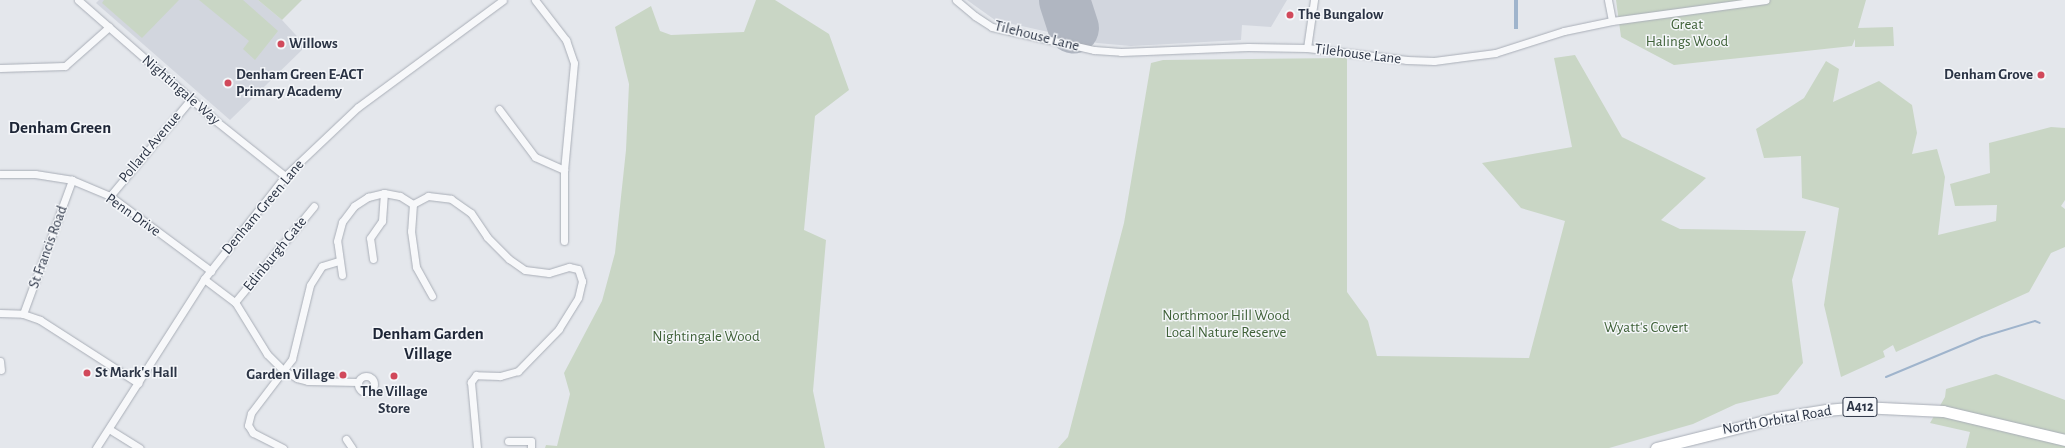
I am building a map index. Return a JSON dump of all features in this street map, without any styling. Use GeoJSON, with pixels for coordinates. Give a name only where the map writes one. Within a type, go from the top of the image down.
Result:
{"type":"FeatureCollection","features":[{"type":"Feature","properties":{"kind":"main road","name":"North Orbital Road"},"geometry":{"type":"LineString","coordinates":[[1656,448],[1776,418],[1826,410],[1861,407],[1942,411],[2065,440]]}},
{"type":"Feature","properties":{"kind":"street","name":"Nightingale Way"},"geometry":{"type":"LineString","coordinates":[[78,0],[191,99],[286,176]]}},
{"type":"Feature","properties":{"kind":"street","name":"Denham Green Lane"},"geometry":{"type":"LineString","coordinates":[[96,448],[204,279],[286,176],[358,107],[503,0]]}},
{"type":"Feature","properties":{"kind":"street"},"geometry":{"type":"LineString","coordinates":[[535,0],[566,40],[574,63],[564,170],[564,241]]}},
{"type":"Feature","properties":{"kind":"street","name":"Tilehouse Lane"},"geometry":{"type":"LineString","coordinates":[[956,0],[982,21],[1003,31],[1094,50],[1121,52],[1248,47],[1307,48],[1406,60],[1447,60],[1495,53],[1564,31],[1612,21],[1766,0]]}},
{"type":"Feature","properties":{"kind":"street"},"geometry":{"type":"LineString","coordinates":[[1307,48],[1314,0]]}},
{"type":"Feature","properties":{"kind":"street"},"geometry":{"type":"LineString","coordinates":[[1608,0],[1612,21]]}},
{"type":"Feature","properties":{"kind":"street"},"geometry":{"type":"LineString","coordinates":[[0,68],[65,66],[77,59],[109,27]]}},
{"type":"Feature","properties":{"kind":"street","name":"Pollard Avenue"},"geometry":{"type":"LineString","coordinates":[[110,196],[191,99]]}},
{"type":"Feature","properties":{"kind":"street"},"geometry":{"type":"LineString","coordinates":[[499,109],[535,157],[564,170]]}},
{"type":"Feature","properties":{"kind":"street","name":"Penn Drive"},"geometry":{"type":"LineString","coordinates":[[0,174],[35,174],[72,180],[110,196],[211,271]]}},
{"type":"Feature","properties":{"kind":"street","name":"St Francis Road"},"geometry":{"type":"LineString","coordinates":[[23,314],[72,180]]}},
{"type":"Feature","properties":{"kind":"street"},"geometry":{"type":"LineString","coordinates":[[342,275],[338,261],[337,241],[342,222],[354,206],[368,197],[384,193],[400,196],[413,204]]}},
{"type":"Feature","properties":{"kind":"street"},"geometry":{"type":"LineString","coordinates":[[373,259],[370,238],[382,222],[384,193]]}},
{"type":"Feature","properties":{"kind":"street"},"geometry":{"type":"LineString","coordinates":[[413,204],[428,196],[451,199],[471,213],[487,237],[509,259],[525,270],[549,273],[569,266],[578,269],[582,281],[578,298],[559,329],[518,371],[500,376],[476,376],[471,382],[477,448]]}},
{"type":"Feature","properties":{"kind":"street"},"geometry":{"type":"LineString","coordinates":[[413,204],[411,231],[416,266],[432,296]]}},
{"type":"Feature","properties":{"kind":"street","name":"Edinburgh Gate"},"geometry":{"type":"LineString","coordinates":[[235,302],[314,206]]}},
{"type":"Feature","properties":{"kind":"street"},"geometry":{"type":"LineString","coordinates":[[283,448],[253,433],[248,425],[251,414],[292,359],[297,347],[310,285],[322,266],[338,261]]}},
{"type":"Feature","properties":{"kind":"street"},"geometry":{"type":"LineString","coordinates":[[204,279],[235,302],[267,354],[283,370],[297,378],[308,380],[358,382]]}},
{"type":"Feature","properties":{"kind":"street"},"geometry":{"type":"LineString","coordinates":[[0,313],[23,314],[40,320],[138,383]]}},
{"type":"Feature","properties":{"kind":"street"},"geometry":{"type":"LineString","coordinates":[[0,361],[1,370]]}},
{"type":"Feature","properties":{"kind":"street"},"geometry":{"type":"LineString","coordinates":[[109,429],[140,448]]}},
{"type":"Feature","properties":{"kind":"street"},"geometry":{"type":"LineString","coordinates":[[346,439],[352,448]]}},
{"type":"Feature","properties":{"kind":"street"},"geometry":{"type":"LineString","coordinates":[[508,441],[531,442],[531,448]]}},
{"type":"Feature","properties":{"kind":"shaded area","name":"Denham Green E-ACT Primary Academy"},"geometry":{"type":"Polygon","coordinates":[[[99,0],[258,0],[282,20],[306,46],[230,120],[96,3],[99,0]]]}},
{"type":"Feature","properties":{"kind":"shaded area"},"geometry":{"type":"Polygon","coordinates":[[[967,0],[1287,0],[1271,27],[1242,25],[1241,40],[1131,46],[1097,43],[995,20],[967,0]]]}},
{"type":"Feature","properties":{"kind":"green space"},"geometry":{"type":"Polygon","coordinates":[[[104,0],[179,0],[142,38],[102,3],[104,0]]]}},
{"type":"Feature","properties":{"kind":"green space"},"geometry":{"type":"Polygon","coordinates":[[[199,0],[243,0],[278,31],[255,60],[243,49],[249,41],[199,0]]]}},
{"type":"Feature","properties":{"kind":"green space"},"geometry":{"type":"Polygon","coordinates":[[[258,0],[302,0],[282,20],[258,0]]]}},
{"type":"Feature","properties":{"kind":"green space","name":"Nightingale Wood"},"geometry":{"type":"Polygon","coordinates":[[[756,0],[775,0],[829,34],[849,90],[815,116],[804,230],[826,240],[813,391],[825,448],[545,448],[546,445],[557,446],[570,394],[564,373],[602,301],[615,253],[626,150],[629,84],[615,27],[651,6],[660,31],[671,35],[744,32],[756,0]]]}},
{"type":"Feature","properties":{"kind":"green space","name":"Great Halings Wood"},"geometry":{"type":"Polygon","coordinates":[[[1616,0],[1866,0],[1858,28],[1893,27],[1894,46],[1855,47],[1855,39],[1852,46],[1674,65],[1621,37],[1616,0]]]}},
{"type":"Feature","properties":{"kind":"green space"},"geometry":{"type":"Polygon","coordinates":[[[1575,55],[1622,137],[1706,178],[1661,220],[1680,229],[1806,231],[1792,280],[1803,363],[1778,394],[1736,404],[1693,424],[1609,448],[1058,448],[1068,437],[1124,223],[1151,63],[1163,60],[1347,58],[1347,292],[1368,321],[1377,356],[1529,358],[1565,221],[1521,208],[1482,163],[1572,147],[1554,58],[1575,55]]]}},
{"type":"Feature","properties":{"kind":"green space"},"geometry":{"type":"Polygon","coordinates":[[[1826,61],[1839,69],[1833,102],[1879,81],[1912,105],[1917,133],[1912,154],[1937,149],[1945,177],[1938,235],[1996,221],[1997,205],[1955,206],[1950,184],[1990,173],[1989,143],[2051,127],[2065,128],[2065,200],[2061,206],[2065,209],[2065,247],[2051,253],[2029,292],[1896,352],[1893,345],[1883,351],[1885,357],[1841,377],[1824,305],[1839,208],[1802,198],[1801,156],[1764,158],[1756,129],[1804,98],[1826,61]]]}},
{"type":"Feature","properties":{"kind":"green space"},"geometry":{"type":"Polygon","coordinates":[[[1996,374],[2065,400],[2065,448],[1966,448],[1970,432],[1930,423],[1945,397],[1946,389],[1996,374]]]}},
{"type":"Feature","properties":{"kind":"water"},"geometry":{"type":"Polygon","coordinates":[[[1514,0],[1518,0],[1518,29],[1514,29],[1514,0]]]}},
{"type":"Feature","properties":{"kind":"waterway"},"geometry":{"type":"LineString","coordinates":[[1886,377],[1982,337],[2035,321],[2040,323]]}},
{"type":"Feature","properties":{"kind":"runway"},"geometry":{"type":"LineString","coordinates":[[1064,0],[1073,28]]}},
{"type":"Feature","properties":{"kind":"place","name":"The Bungalow"},"geometry":{"type":"Point","coordinates":[1290,15]}},
{"type":"Feature","properties":{"kind":"place","name":"Willows"},"geometry":{"type":"Point","coordinates":[281,44]}},
{"type":"Feature","properties":{"kind":"place","name":"Denham Grove"},"geometry":{"type":"Point","coordinates":[2041,75]}},
{"type":"Feature","properties":{"kind":"place","name":"Denham Green E-ACT Primary Academy"},"geometry":{"type":"Point","coordinates":[228,83]}},
{"type":"Feature","properties":{"kind":"place","name":"St Mark's Hall"},"geometry":{"type":"Point","coordinates":[87,373]}},
{"type":"Feature","properties":{"kind":"place","name":"Garden Village"},"geometry":{"type":"Point","coordinates":[343,375]}},
{"type":"Feature","properties":{"kind":"place","name":"The Village Store"},"geometry":{"type":"Point","coordinates":[394,376]}},
{"type":"Feature","properties":{"kind":"district","name":"Denham Green"},"geometry":{"type":"Point","coordinates":[60,128]}},
{"type":"Feature","properties":{"kind":"district","name":"Denham Garden Village"},"geometry":{"type":"Point","coordinates":[428,344]}},
{"type":"Feature","properties":{"kind":"park label","name":"Northmoor Hill Wood Local Nature Reserve"},"geometry":{"type":"Point","coordinates":[1226,324]}},
{"type":"Feature","properties":{"kind":"park label","name":"Wyatt's Covert"},"geometry":{"type":"Point","coordinates":[1646,328]}}]}
